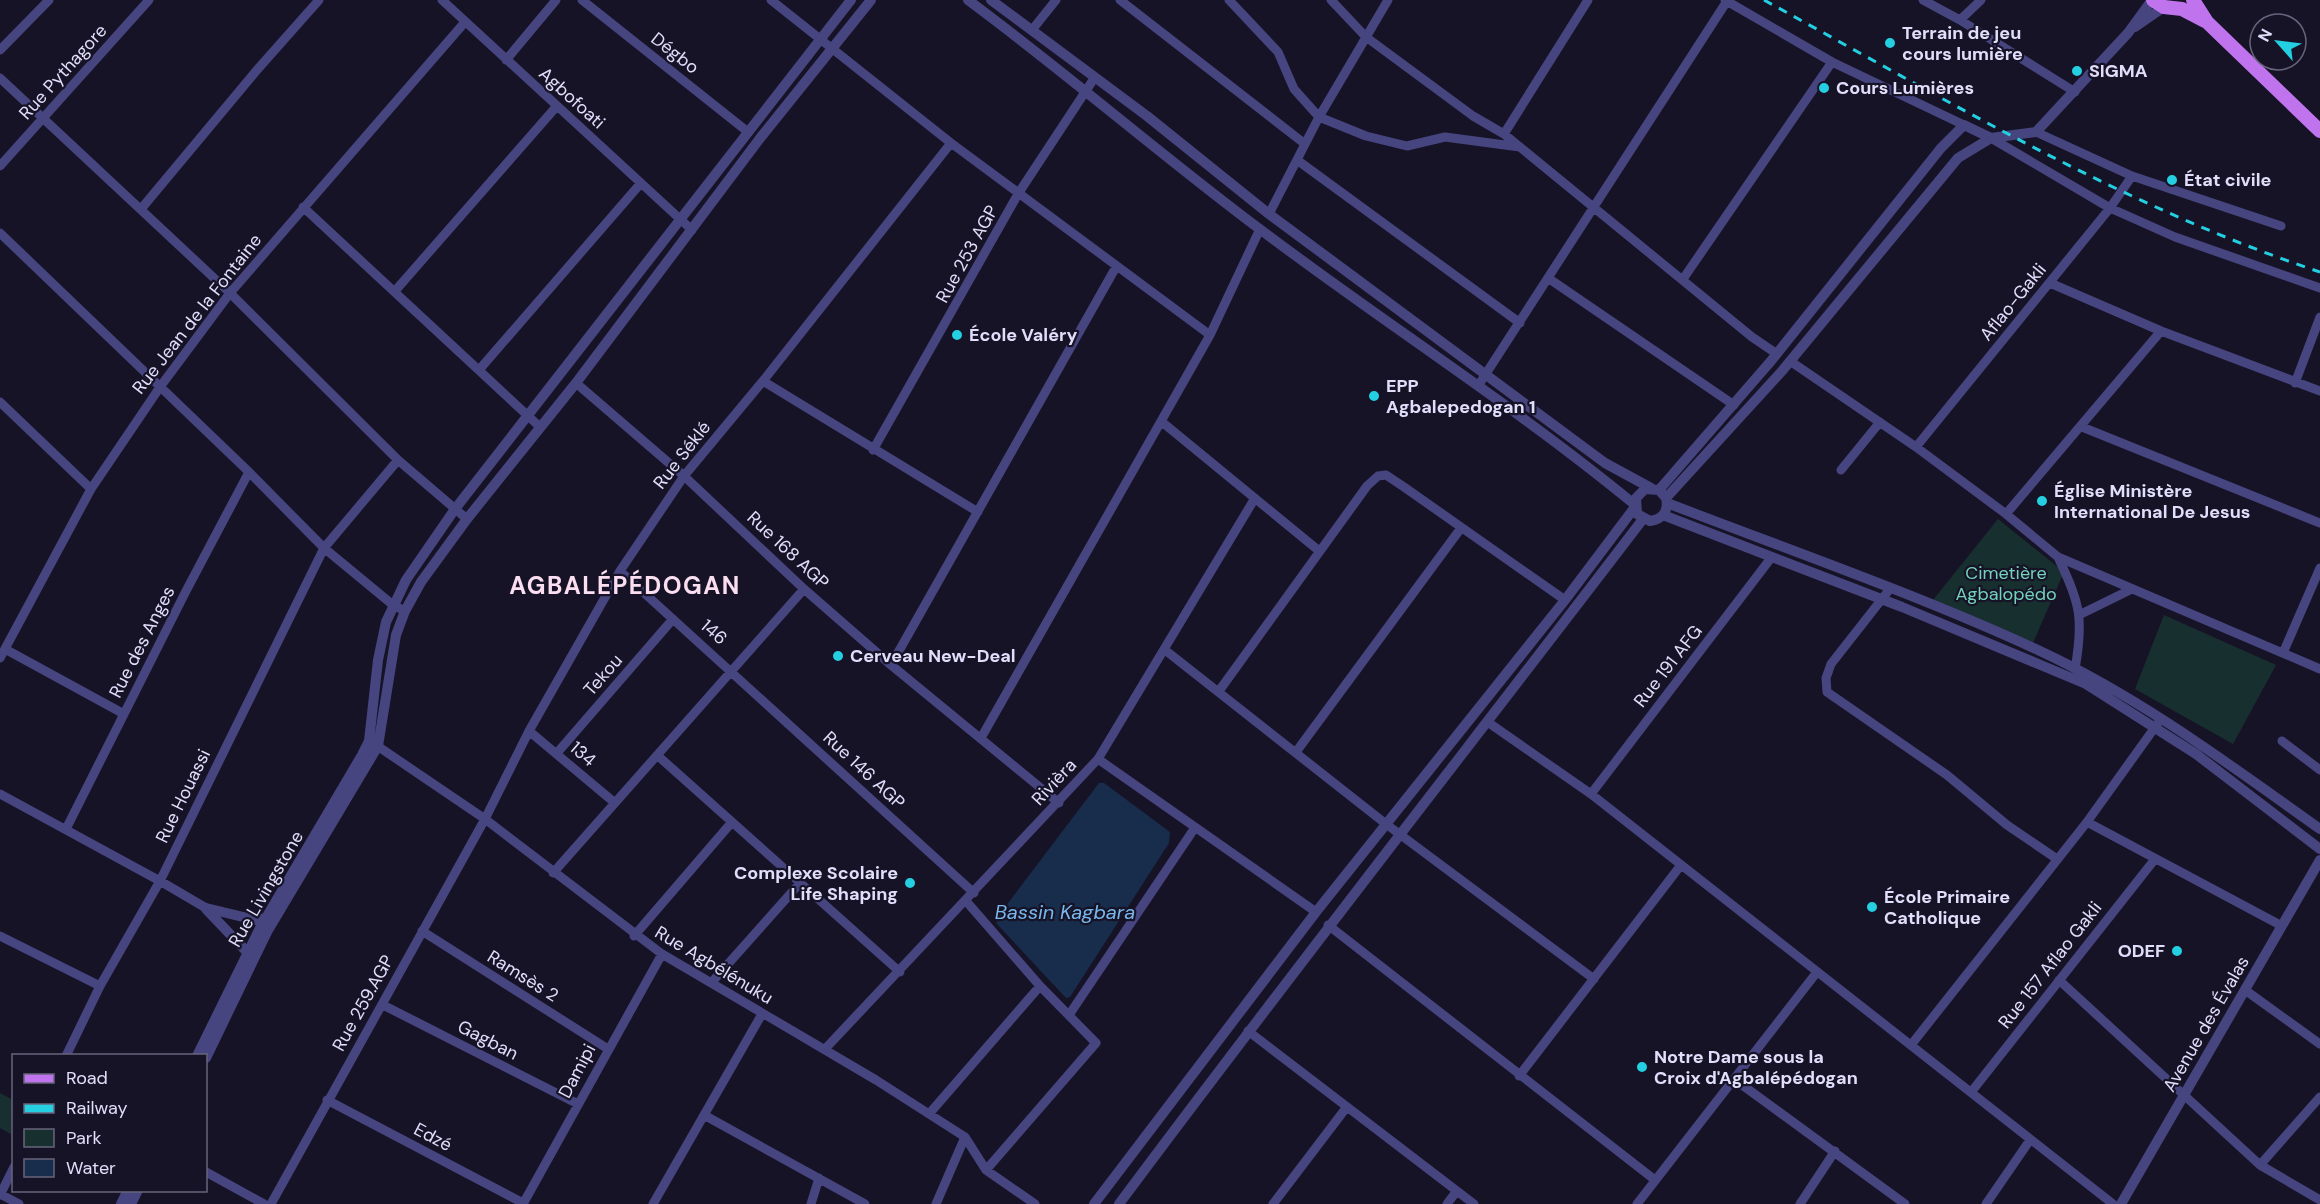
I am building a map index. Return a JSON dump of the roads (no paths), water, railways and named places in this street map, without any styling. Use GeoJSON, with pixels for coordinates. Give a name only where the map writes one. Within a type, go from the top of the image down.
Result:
{"type":"FeatureCollection","features":[{"type":"Feature","properties":{"kind":"main road"},"geometry":{"type":"LineString","coordinates":[[2160,4],[2186,0]]}},
{"type":"Feature","properties":{"kind":"main road"},"geometry":{"type":"LineString","coordinates":[[2193,0],[2207,22],[2320,131]]}},
{"type":"Feature","properties":{"kind":"main road"},"geometry":{"type":"LineString","coordinates":[[2160,4],[2182,9],[2207,22]]}},
{"type":"Feature","properties":{"kind":"street"},"geometry":{"type":"LineString","coordinates":[[0,50],[50,0]]}},
{"type":"Feature","properties":{"kind":"street","name":"Rue Pythagore"},"geometry":{"type":"LineString","coordinates":[[0,166],[149,0]]}},
{"type":"Feature","properties":{"kind":"street"},"geometry":{"type":"LineString","coordinates":[[141,209],[257,70],[320,0]]}},
{"type":"Feature","properties":{"kind":"street","name":"Agbofoati"},"geometry":{"type":"LineString","coordinates":[[442,0],[692,230]]}},
{"type":"Feature","properties":{"kind":"street"},"geometry":{"type":"LineString","coordinates":[[506,60],[556,0]]}},
{"type":"Feature","properties":{"kind":"street","name":"Dégbo"},"geometry":{"type":"LineString","coordinates":[[582,0],[748,132]]}},
{"type":"Feature","properties":{"kind":"street"},"geometry":{"type":"LineString","coordinates":[[771,0],[951,143],[1210,335]]}},
{"type":"Feature","properties":{"kind":"street"},"geometry":{"type":"LineString","coordinates":[[373,743],[381,641],[393,605],[416,564],[455,509],[851,0]]}},
{"type":"Feature","properties":{"kind":"street"},"geometry":{"type":"LineString","coordinates":[[373,743],[396,635],[405,611],[436,560],[576,383],[832,47],[871,0]]}},
{"type":"Feature","properties":{"kind":"street"},"geometry":{"type":"LineString","coordinates":[[968,0],[1088,90],[1260,229],[1479,386],[1634,506],[1643,519],[1650,521],[1664,515],[2086,684],[2159,722],[2320,849]]}},
{"type":"Feature","properties":{"kind":"street"},"geometry":{"type":"LineString","coordinates":[[991,0],[1095,77],[1269,214],[1605,462],[1661,495],[2041,651],[2075,669],[2159,722],[2320,829]]}},
{"type":"Feature","properties":{"kind":"street"},"geometry":{"type":"LineString","coordinates":[[1032,30],[1056,0]]}},
{"type":"Feature","properties":{"kind":"street"},"geometry":{"type":"LineString","coordinates":[[1120,0],[1305,144]]}},
{"type":"Feature","properties":{"kind":"street"},"geometry":{"type":"LineString","coordinates":[[1331,0],[1366,37],[1473,116],[1504,134],[1752,337],[1777,354]]}},
{"type":"Feature","properties":{"kind":"street"},"geometry":{"type":"LineString","coordinates":[[981,738],[1162,422],[1210,335],[1260,229],[1319,117],[1389,0]]}},
{"type":"Feature","properties":{"kind":"street"},"geometry":{"type":"LineString","coordinates":[[1504,134],[1588,0]]}},
{"type":"Feature","properties":{"kind":"street"},"geometry":{"type":"LineString","coordinates":[[1479,386],[1596,207],[1726,0],[1832,62],[1991,138],[2110,208],[2175,237],[2320,288]]}},
{"type":"Feature","properties":{"kind":"street"},"geometry":{"type":"LineString","coordinates":[[1923,0],[1960,20],[2075,92]]}},
{"type":"Feature","properties":{"kind":"street"},"geometry":{"type":"LineString","coordinates":[[1960,20],[1981,0]]}},
{"type":"Feature","properties":{"kind":"street"},"geometry":{"type":"LineString","coordinates":[[1236,2],[1278,52],[1294,89],[1319,117],[1366,136],[1407,146],[1445,137],[1520,147]]}},
{"type":"Feature","properties":{"kind":"street"},"geometry":{"type":"LineString","coordinates":[[2036,132],[2128,33],[2160,4]]}},
{"type":"Feature","properties":{"kind":"street","name":"Rue Jean de la Fontaine"},"geometry":{"type":"LineString","coordinates":[[3,653],[91,489],[159,387],[230,293],[465,22]]}},
{"type":"Feature","properties":{"kind":"street"},"geometry":{"type":"LineString","coordinates":[[1683,279],[1832,62]]}},
{"type":"Feature","properties":{"kind":"street","name":"Rue 253 AGP"},"geometry":{"type":"LineString","coordinates":[[873,450],[1018,194],[1095,77]]}},
{"type":"Feature","properties":{"kind":"street"},"geometry":{"type":"LineString","coordinates":[[0,78],[230,293],[398,460],[467,519]]}},
{"type":"Feature","properties":{"kind":"street"},"geometry":{"type":"LineString","coordinates":[[395,291],[556,106]]}},
{"type":"Feature","properties":{"kind":"street"},"geometry":{"type":"LineString","coordinates":[[1664,515],[1661,495],[1941,148],[1964,125]]}},
{"type":"Feature","properties":{"kind":"street"},"geometry":{"type":"LineString","coordinates":[[1661,495],[1743,417],[1958,158],[1991,138],[2036,132],[2132,176],[2281,226]]}},
{"type":"Feature","properties":{"kind":"street","name":"Rue Séklé"},"geometry":{"type":"LineString","coordinates":[[484,819],[529,731],[620,571],[684,476],[763,381],[951,143]]}},
{"type":"Feature","properties":{"kind":"street"},"geometry":{"type":"LineString","coordinates":[[1297,160],[1520,322]]}},
{"type":"Feature","properties":{"kind":"street","name":"Aflao-Gakli"},"geometry":{"type":"LineString","coordinates":[[1916,447],[2110,208],[2132,176]]}},
{"type":"Feature","properties":{"kind":"street"},"geometry":{"type":"LineString","coordinates":[[480,370],[641,183]]}},
{"type":"Feature","properties":{"kind":"street"},"geometry":{"type":"LineString","coordinates":[[303,207],[540,427]]}},
{"type":"Feature","properties":{"kind":"street"},"geometry":{"type":"LineString","coordinates":[[0,233],[249,472],[324,548],[393,605],[405,611]]}},
{"type":"Feature","properties":{"kind":"street"},"geometry":{"type":"LineString","coordinates":[[891,665],[1116,267]]}},
{"type":"Feature","properties":{"kind":"street"},"geometry":{"type":"LineString","coordinates":[[1548,278],[1734,405]]}},
{"type":"Feature","properties":{"kind":"street"},"geometry":{"type":"LineString","coordinates":[[2050,283],[2161,331],[2320,392]]}},
{"type":"Feature","properties":{"kind":"street"},"geometry":{"type":"LineString","coordinates":[[2295,383],[2320,317]]}},
{"type":"Feature","properties":{"kind":"street"},"geometry":{"type":"LineString","coordinates":[[2006,514],[2161,331]]}},
{"type":"Feature","properties":{"kind":"street"},"geometry":{"type":"LineString","coordinates":[[1790,361],[1916,447],[2006,514],[2058,557],[2320,669]]}},
{"type":"Feature","properties":{"kind":"street"},"geometry":{"type":"LineString","coordinates":[[763,381],[978,512]]}},
{"type":"Feature","properties":{"kind":"street","name":"Rue 168 AGP"},"geometry":{"type":"LineString","coordinates":[[576,383],[684,476],[804,589],[891,665],[1059,803]]}},
{"type":"Feature","properties":{"kind":"street"},"geometry":{"type":"LineString","coordinates":[[0,402],[91,489]]}},
{"type":"Feature","properties":{"kind":"street"},"geometry":{"type":"LineString","coordinates":[[1162,422],[1318,550]]}},
{"type":"Feature","properties":{"kind":"street"},"geometry":{"type":"LineString","coordinates":[[1841,470],[1880,423]]}},
{"type":"Feature","properties":{"kind":"street"},"geometry":{"type":"LineString","coordinates":[[2082,426],[2320,524]]}},
{"type":"Feature","properties":{"kind":"street","name":"Rue Houassi"},"geometry":{"type":"LineString","coordinates":[[67,1054],[100,986],[160,881],[324,548],[398,460]]}},
{"type":"Feature","properties":{"kind":"street","name":"Rue des Anges"},"geometry":{"type":"LineString","coordinates":[[66,829],[249,472]]}},
{"type":"Feature","properties":{"kind":"street"},"geometry":{"type":"LineString","coordinates":[[1219,691],[1318,550],[1372,480],[1386,475],[1565,600]]}},
{"type":"Feature","properties":{"kind":"street"},"geometry":{"type":"LineString","coordinates":[[1095,1204],[1316,912],[1565,600],[1634,506],[1639,492],[1661,495]]}},
{"type":"Feature","properties":{"kind":"street","name":"Rivièra"},"geometry":{"type":"LineString","coordinates":[[825,1049],[900,972],[1098,759],[1255,498]]}},
{"type":"Feature","properties":{"kind":"street"},"geometry":{"type":"LineString","coordinates":[[1119,1204],[1328,925],[1489,723],[1643,519]]}},
{"type":"Feature","properties":{"kind":"street"},"geometry":{"type":"LineString","coordinates":[[1296,752],[1461,528]]}},
{"type":"Feature","properties":{"kind":"street"},"geometry":{"type":"LineString","coordinates":[[2058,557],[2081,614],[2080,641],[2075,669]]}},
{"type":"Feature","properties":{"kind":"street","name":"Rue 191 AFG"},"geometry":{"type":"LineString","coordinates":[[1591,794],[1771,558]]}},
{"type":"Feature","properties":{"kind":"street"},"geometry":{"type":"LineString","coordinates":[[2283,653],[2320,568]]}},
{"type":"Feature","properties":{"kind":"street","name":"146"},"geometry":{"type":"LineString","coordinates":[[620,571],[732,671]]}},
{"type":"Feature","properties":{"kind":"street"},"geometry":{"type":"LineString","coordinates":[[554,873],[804,589]]}},
{"type":"Feature","properties":{"kind":"street"},"geometry":{"type":"LineString","coordinates":[[2081,614],[2132,589]]}},
{"type":"Feature","properties":{"kind":"street"},"geometry":{"type":"LineString","coordinates":[[1889,590],[1831,664],[1826,678],[1827,692],[1947,775],[2007,825],[2057,859]]}},
{"type":"Feature","properties":{"kind":"street","name":"Tekou"},"geometry":{"type":"LineString","coordinates":[[557,753],[673,619]]}},
{"type":"Feature","properties":{"kind":"street"},"geometry":{"type":"LineString","coordinates":[[1165,650],[1400,835],[1594,979]]}},
{"type":"Feature","properties":{"kind":"street"},"geometry":{"type":"LineString","coordinates":[[3,653],[124,714]]}},
{"type":"Feature","properties":{"kind":"street","name":"Rue 146 AGP"},"geometry":{"type":"LineString","coordinates":[[732,671],[974,893]]}},
{"type":"Feature","properties":{"kind":"street"},"geometry":{"type":"LineString","coordinates":[[1911,1045],[2087,822],[2159,722]]}},
{"type":"Feature","properties":{"kind":"street"},"geometry":{"type":"LineString","coordinates":[[1489,723],[1591,794],[1972,1091],[2112,1204]]}},
{"type":"Feature","properties":{"kind":"street","name":"134"},"geometry":{"type":"LineString","coordinates":[[529,731],[615,803]]}},
{"type":"Feature","properties":{"kind":"street"},"geometry":{"type":"LineString","coordinates":[[2282,741],[2320,770]]}},
{"type":"Feature","properties":{"kind":"street","name":"Rue Agbélénuku"},"geometry":{"type":"LineString","coordinates":[[373,743],[484,819],[634,936],[762,1014],[825,1049],[964,1137],[986,1170],[1035,1204]]}},
{"type":"Feature","properties":{"kind":"street","name":"Rue Livingstone"},"geometry":{"type":"LineString","coordinates":[[207,1056],[264,930],[266,918],[373,743]]}},
{"type":"Feature","properties":{"kind":"street","name":"Rue Livingstone"},"geometry":{"type":"LineString","coordinates":[[198,1054],[248,953],[264,930],[373,743]]}},
{"type":"Feature","properties":{"kind":"street"},"geometry":{"type":"LineString","coordinates":[[657,755],[900,972]]}},
{"type":"Feature","properties":{"kind":"street"},"geometry":{"type":"LineString","coordinates":[[1098,759],[1194,829],[1316,912]]}},
{"type":"Feature","properties":{"kind":"street"},"geometry":{"type":"LineString","coordinates":[[0,794],[206,908],[248,953]]}},
{"type":"Feature","properties":{"kind":"street","name":"Rue 259.AGP"},"geometry":{"type":"LineString","coordinates":[[271,1204],[484,819]]}},
{"type":"Feature","properties":{"kind":"street"},"geometry":{"type":"LineString","coordinates":[[634,936],[732,822]]}},
{"type":"Feature","properties":{"kind":"street"},"geometry":{"type":"LineString","coordinates":[[2087,822],[2282,926]]}},
{"type":"Feature","properties":{"kind":"street"},"geometry":{"type":"LineString","coordinates":[[1069,1015],[1194,829]]}},
{"type":"Feature","properties":{"kind":"street","name":"Rue 157 Aflao Gakli"},"geometry":{"type":"LineString","coordinates":[[1972,1091],[2155,859]]}},
{"type":"Feature","properties":{"kind":"street","name":"Avenue des Évalas"},"geometry":{"type":"LineString","coordinates":[[2121,1204],[2320,860]]}},
{"type":"Feature","properties":{"kind":"street"},"geometry":{"type":"LineString","coordinates":[[1520,1076],[1681,865]]}},
{"type":"Feature","properties":{"kind":"street"},"geometry":{"type":"LineString","coordinates":[[712,982],[800,883]]}},
{"type":"Feature","properties":{"kind":"street"},"geometry":{"type":"LineString","coordinates":[[966,901],[1040,986],[1096,1043],[986,1170]]}},
{"type":"Feature","properties":{"kind":"street"},"geometry":{"type":"LineString","coordinates":[[206,908],[255,920],[266,918]]}},
{"type":"Feature","properties":{"kind":"street"},"geometry":{"type":"LineString","coordinates":[[1328,925],[1655,1180]]}},
{"type":"Feature","properties":{"kind":"street","name":"Ramsès 2"},"geometry":{"type":"LineString","coordinates":[[422,931],[608,1049]]}},
{"type":"Feature","properties":{"kind":"street"},"geometry":{"type":"LineString","coordinates":[[0,936],[100,986]]}},
{"type":"Feature","properties":{"kind":"street","name":"Damipi"},"geometry":{"type":"LineString","coordinates":[[523,1203],[662,954]]}},
{"type":"Feature","properties":{"kind":"street"},"geometry":{"type":"LineString","coordinates":[[1637,1204],[1817,972]]}},
{"type":"Feature","properties":{"kind":"street"},"geometry":{"type":"LineString","coordinates":[[2059,980],[2182,1096],[2260,1165],[2317,1201]]}},
{"type":"Feature","properties":{"kind":"street"},"geometry":{"type":"LineString","coordinates":[[929,1114],[1040,986]]}},
{"type":"Feature","properties":{"kind":"street"},"geometry":{"type":"LineString","coordinates":[[2245,990],[2320,1044]]}},
{"type":"Feature","properties":{"kind":"street","name":"Gagban"},"geometry":{"type":"LineString","coordinates":[[383,1005],[578,1104]]}},
{"type":"Feature","properties":{"kind":"street"},"geometry":{"type":"LineString","coordinates":[[653,1204],[762,1014]]}},
{"type":"Feature","properties":{"kind":"street"},"geometry":{"type":"LineString","coordinates":[[1248,1031],[1474,1204]]}},
{"type":"Feature","properties":{"kind":"street"},"geometry":{"type":"LineString","coordinates":[[1734,1079],[1905,1204]]}},
{"type":"Feature","properties":{"kind":"street"},"geometry":{"type":"LineString","coordinates":[[2260,1165],[2320,1097]]}},
{"type":"Feature","properties":{"kind":"street","name":"Edzé"},"geometry":{"type":"LineString","coordinates":[[327,1100],[523,1203]]}},
{"type":"Feature","properties":{"kind":"street"},"geometry":{"type":"LineString","coordinates":[[1273,1204],[1346,1108]]}},
{"type":"Feature","properties":{"kind":"street"},"geometry":{"type":"LineString","coordinates":[[704,1115],[865,1204]]}},
{"type":"Feature","properties":{"kind":"street"},"geometry":{"type":"LineString","coordinates":[[936,1204],[964,1137]]}},
{"type":"Feature","properties":{"kind":"street"},"geometry":{"type":"LineString","coordinates":[[1986,1204],[2030,1140]]}},
{"type":"Feature","properties":{"kind":"street"},"geometry":{"type":"LineString","coordinates":[[1800,1204],[1835,1151]]}},
{"type":"Feature","properties":{"kind":"street"},"geometry":{"type":"LineString","coordinates":[[12,1171],[0,1194],[19,1204]]}},
{"type":"Feature","properties":{"kind":"street"},"geometry":{"type":"LineString","coordinates":[[207,1173],[264,1204]]}},
{"type":"Feature","properties":{"kind":"street"},"geometry":{"type":"LineString","coordinates":[[810,1204],[819,1178]]}},
{"type":"Feature","properties":{"kind":"street"},"geometry":{"type":"LineString","coordinates":[[1447,1204],[1456,1192]]}},
{"type":"Feature","properties":{"kind":"water","name":"Bassin Kagbara"},"geometry":{"type":"Polygon","coordinates":[[[1099,783],[1104,783],[1170,832],[1169,843],[1070,997],[1066,998],[997,924],[996,919],[1099,783]]]}},
{"type":"Feature","properties":{"kind":"railway"},"geometry":{"type":"LineString","coordinates":[[1764,0],[2036,149],[2176,216],[2247,246],[2320,272]]}},
{"type":"Feature","properties":{"kind":"place","name":"Terrain de jeu cours lumière"},"geometry":{"type":"Point","coordinates":[1890,43]}},
{"type":"Feature","properties":{"kind":"place","name":"SIGMA"},"geometry":{"type":"Point","coordinates":[2077,71]}},
{"type":"Feature","properties":{"kind":"place","name":"Cours Lumières"},"geometry":{"type":"Point","coordinates":[1824,88]}},
{"type":"Feature","properties":{"kind":"place","name":"État civile"},"geometry":{"type":"Point","coordinates":[2172,180]}},
{"type":"Feature","properties":{"kind":"place","name":"École Valéry"},"geometry":{"type":"Point","coordinates":[957,335]}},
{"type":"Feature","properties":{"kind":"place","name":"EPP Agbalepedogan 1"},"geometry":{"type":"Point","coordinates":[1374,396]}},
{"type":"Feature","properties":{"kind":"place","name":"Église Ministère International De Jesus"},"geometry":{"type":"Point","coordinates":[2042,501]}},
{"type":"Feature","properties":{"kind":"place","name":"Cerveau New-Deal"},"geometry":{"type":"Point","coordinates":[838,656]}},
{"type":"Feature","properties":{"kind":"place","name":"Complexe Scolaire Life Shaping"},"geometry":{"type":"Point","coordinates":[910,883]}},
{"type":"Feature","properties":{"kind":"place","name":"École Primaire Catholique"},"geometry":{"type":"Point","coordinates":[1872,907]}},
{"type":"Feature","properties":{"kind":"place","name":"ODEF"},"geometry":{"type":"Point","coordinates":[2177,951]}},
{"type":"Feature","properties":{"kind":"place","name":"Notre Dame sous la Croix d'Agbalépédogan"},"geometry":{"type":"Point","coordinates":[1642,1067]}},
{"type":"Feature","properties":{"kind":"district","name":"AGBALÉPÉDOGAN"},"geometry":{"type":"Point","coordinates":[625,586]}},
{"type":"Feature","properties":{"kind":"park label","name":"Cimetière Agbalopédo"},"geometry":{"type":"Point","coordinates":[2006,583]}}]}
